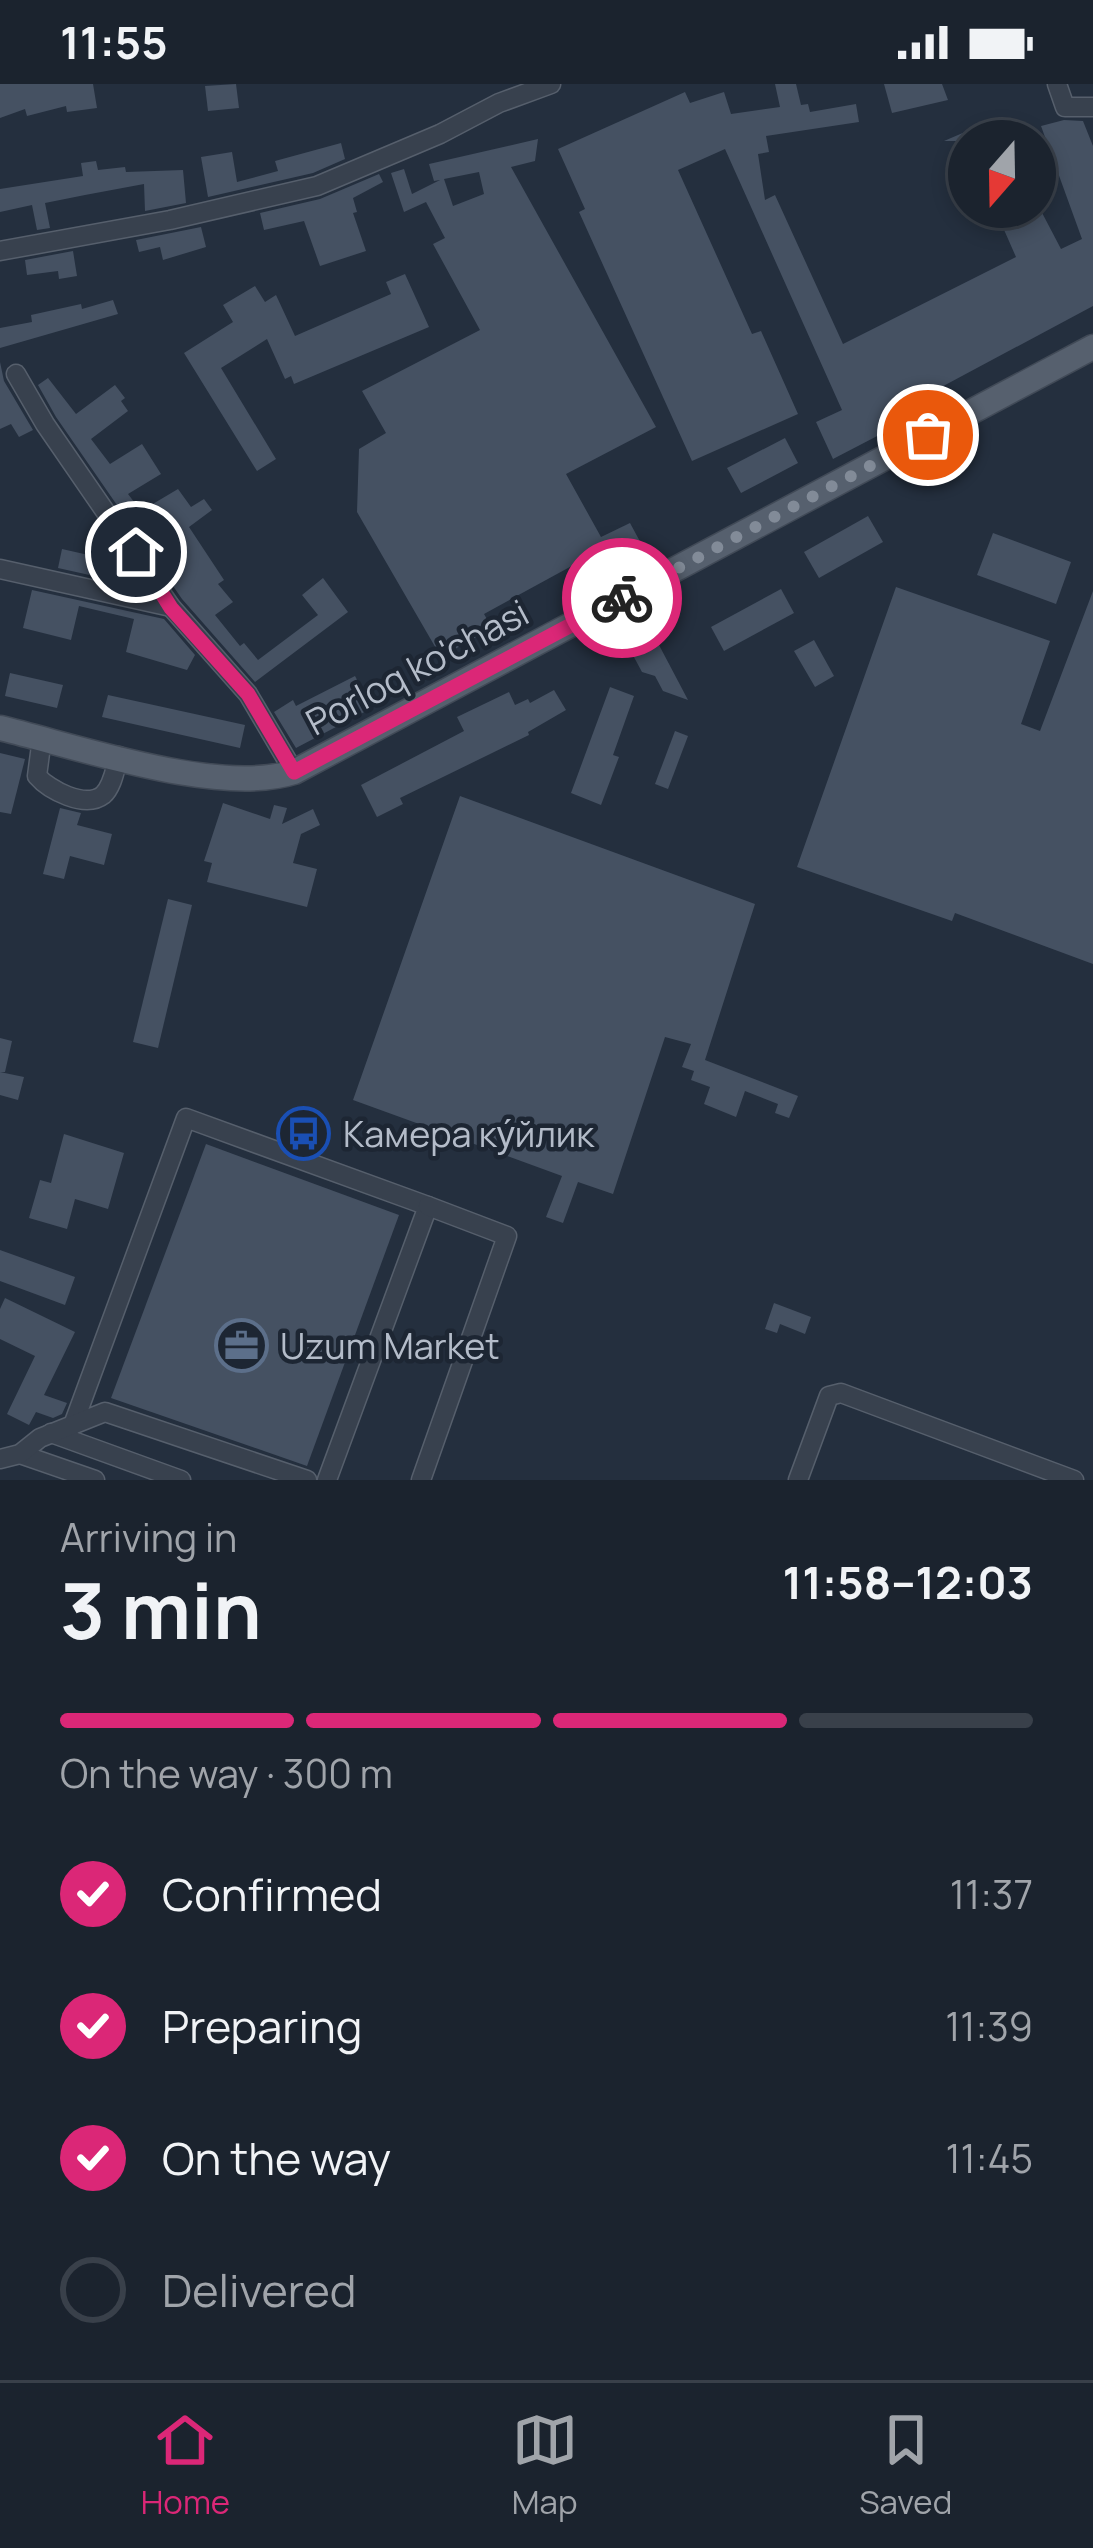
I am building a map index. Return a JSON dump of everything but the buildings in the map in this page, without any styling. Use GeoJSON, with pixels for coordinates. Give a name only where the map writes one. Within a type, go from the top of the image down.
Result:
{"type":"FeatureCollection","features":[{"type":"Feature","properties":{"kind":"main road","name":"Porloq ko'chasi"},"geometry":{"type":"LineString","coordinates":[[0,728],[232,780],[294,772],[1093,347]]}},
{"type":"Feature","properties":{"kind":"street"},"geometry":{"type":"LineString","coordinates":[[0,251],[170,220],[317,186],[551,84]]}},
{"type":"Feature","properties":{"kind":"street"},"geometry":{"type":"LineString","coordinates":[[1057,84],[1065,107],[1093,107]]}},
{"type":"Feature","properties":{"kind":"street"},"geometry":{"type":"LineString","coordinates":[[16,374],[171,608],[248,694],[294,772]]}},
{"type":"Feature","properties":{"kind":"street"},"geometry":{"type":"LineString","coordinates":[[0,569],[171,608]]}},
{"type":"Feature","properties":{"kind":"street"},"geometry":{"type":"LineString","coordinates":[[42,738],[37,776],[49,788],[89,800],[102,795],[119,756]]}},
{"type":"Feature","properties":{"kind":"street"},"geometry":{"type":"LineString","coordinates":[[73,1425],[186,1118],[507,1236],[421,1480]]}},
{"type":"Feature","properties":{"kind":"street"},"geometry":{"type":"LineString","coordinates":[[327,1480],[428,1206]]}},
{"type":"Feature","properties":{"kind":"street"},"geometry":{"type":"LineString","coordinates":[[798,1480],[829,1396],[842,1393],[1074,1480]]}},
{"type":"Feature","properties":{"kind":"street"},"geometry":{"type":"LineString","coordinates":[[0,1459],[20,1454],[51,1433],[105,1412],[308,1480]]}},
{"type":"Feature","properties":{"kind":"street"},"geometry":{"type":"LineString","coordinates":[[51,1433],[182,1480]]}},
{"type":"Feature","properties":{"kind":"street"},"geometry":{"type":"LineString","coordinates":[[20,1454],[94,1480]]}},
{"type":"Feature","properties":{"kind":"way so far"},"geometry":{"type":"LineString","coordinates":[[622,598],[928,435]]}},
{"type":"Feature","properties":{"kind":"place","name":"Камера ку́йлик"},"geometry":{"type":"Point","coordinates":[304,1133]}},
{"type":"Feature","properties":{"kind":"place","name":"Uzum Market"},"geometry":{"type":"Point","coordinates":[241,1345]}},
{"type":"Feature","properties":{"kind":"route"},"geometry":{"type":"LineString","coordinates":[[136,552],[171,608],[248,694],[294,772],[622,598]]}}]}
